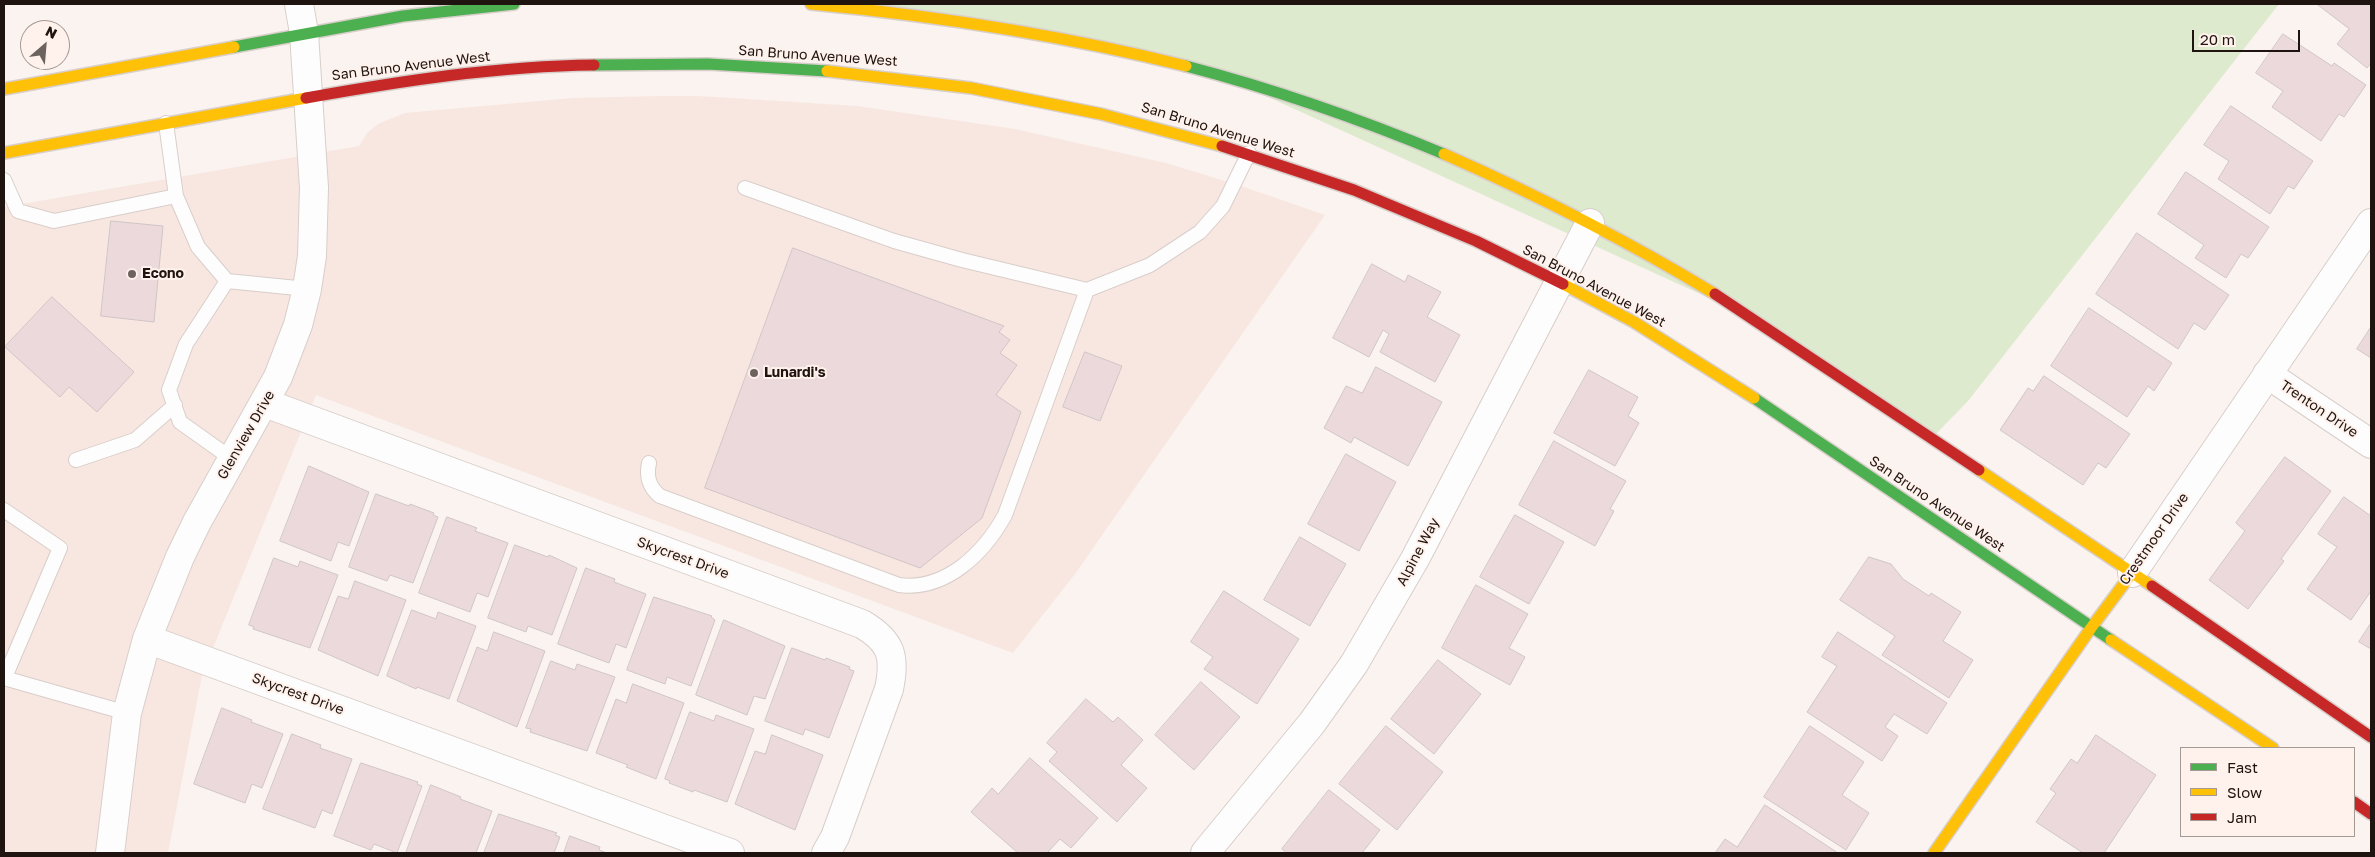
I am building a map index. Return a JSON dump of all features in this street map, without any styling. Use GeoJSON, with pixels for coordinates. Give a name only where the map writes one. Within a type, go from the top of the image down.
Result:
{"type":"FeatureCollection","features":[{"type":"Feature","properties":{"kind":"main road"},"geometry":{"type":"LineString","coordinates":[[4,88],[403,16],[514,4]]}},
{"type":"Feature","properties":{"kind":"main road"},"geometry":{"type":"LineString","coordinates":[[811,4],[990,24],[1106,46],[1220,74],[1332,110],[1420,144],[1511,185],[1590,223],[1652,257],[1746,314],[2132,573],[2371,737]]}},
{"type":"Feature","properties":{"kind":"main road","name":"San Bruno Avenue West"},"geometry":{"type":"LineString","coordinates":[[4,153],[309,96],[409,80],[535,67],[684,63],[781,66],[902,78],[1020,96],[1137,121],[1249,153],[1374,197],[1438,224],[1559,281],[1660,338],[1728,381],[2091,628],[2271,747]]}},
{"type":"Feature","properties":{"kind":"main road","name":"Crestmoor Drive"},"geometry":{"type":"LineString","coordinates":[[1934,853],[2091,628],[2132,573]]}},
{"type":"Feature","properties":{"kind":"main road"},"geometry":{"type":"LineString","coordinates":[[2355,803],[2371,814]]}},
{"type":"Feature","properties":{"kind":"street","name":"Glenview Drive"},"geometry":{"type":"LineString","coordinates":[[110,853],[126,713],[147,639],[180,557],[232,459],[265,403],[289,350],[307,289],[314,222],[309,96],[304,33],[299,4]]}},
{"type":"Feature","properties":{"kind":"street","name":"Crestmoor Drive"},"geometry":{"type":"LineString","coordinates":[[2132,573],[2371,222]]}},
{"type":"Feature","properties":{"kind":"street","name":"Alpine Way"},"geometry":{"type":"LineString","coordinates":[[1205,853],[1312,723],[1354,664],[1415,559],[1590,223]]}},
{"type":"Feature","properties":{"kind":"street","name":"Trenton Drive"},"geometry":{"type":"LineString","coordinates":[[2267,374],[2371,444]]}},
{"type":"Feature","properties":{"kind":"street","name":"Skycrest Drive"},"geometry":{"type":"LineString","coordinates":[[265,403],[874,630],[883,638],[890,649],[893,663],[892,676],[889,689],[835,837],[826,853]]}},
{"type":"Feature","properties":{"kind":"street","name":"Skycrest Drive"},"geometry":{"type":"LineString","coordinates":[[147,639],[730,853]]}},
{"type":"Feature","properties":{"kind":"lane"},"geometry":{"type":"LineString","coordinates":[[166,123],[176,196],[198,247],[227,281],[307,289]]}},
{"type":"Feature","properties":{"kind":"lane"},"geometry":{"type":"LineString","coordinates":[[746,188],[894,241],[962,260],[1087,290],[1150,265],[1185,244],[1200,232],[1213,218],[1232,191],[1249,153]]}},
{"type":"Feature","properties":{"kind":"lane"},"geometry":{"type":"LineString","coordinates":[[4,180],[18,211],[54,221],[176,196]]}},
{"type":"Feature","properties":{"kind":"lane"},"geometry":{"type":"LineString","coordinates":[[227,281],[186,344],[169,390],[180,422],[232,459]]}},
{"type":"Feature","properties":{"kind":"lane"},"geometry":{"type":"LineString","coordinates":[[649,463],[648,481],[653,491],[660,496],[899,586],[913,587],[938,581],[975,555],[987,542],[1005,515],[1087,290]]}},
{"type":"Feature","properties":{"kind":"lane"},"geometry":{"type":"LineString","coordinates":[[76,460],[135,440],[175,406]]}},
{"type":"Feature","properties":{"kind":"lane"},"geometry":{"type":"LineString","coordinates":[[4,510],[60,548],[4,677],[126,713]]}},
{"type":"Feature","properties":{"kind":"shaded area"},"geometry":{"type":"Polygon","coordinates":[[[698,96],[857,106],[1015,129],[1166,163],[1325,215],[1075,574],[1013,653],[316,395],[202,675],[168,853],[4,853],[4,207],[359,146],[367,133],[378,124],[405,113],[573,98],[698,96]]]}},
{"type":"Feature","properties":{"kind":"green space"},"geometry":{"type":"Polygon","coordinates":[[[836,4],[2279,4],[1968,401],[1932,438],[1753,318],[1220,75],[836,4]]]}},
{"type":"Feature","properties":{"kind":"building"},"geometry":{"type":"Polygon","coordinates":[[[2317,4],[2371,4],[2371,63],[2367,68],[2337,44],[2349,29],[2317,4]]]}},
{"type":"Feature","properties":{"kind":"building"},"geometry":{"type":"Polygon","coordinates":[[[2283,34],[2332,66],[2334,63],[2366,85],[2344,117],[2339,114],[2321,141],[2272,107],[2283,91],[2256,73],[2283,34]]]}},
{"type":"Feature","properties":{"kind":"building"},"geometry":{"type":"Polygon","coordinates":[[[2231,106],[2313,161],[2294,189],[2288,186],[2270,214],[2218,179],[2229,161],[2204,145],[2231,106]]]}},
{"type":"Feature","properties":{"kind":"building"},"geometry":{"type":"Polygon","coordinates":[[[2186,172],[2269,227],[2248,258],[2241,254],[2226,278],[2195,258],[2204,245],[2158,214],[2186,172]]]}},
{"type":"Feature","properties":{"kind":"building"},"geometry":{"type":"Polygon","coordinates":[[[111,221],[163,226],[154,322],[101,316],[111,221]]]}},
{"type":"Feature","properties":{"kind":"building"},"geometry":{"type":"Polygon","coordinates":[[[2137,233],[2229,295],[2205,330],[2194,323],[2178,349],[2096,294],[2137,233]]]}},
{"type":"Feature","properties":{"kind":"building"},"geometry":{"type":"Polygon","coordinates":[[[793,248],[1004,326],[999,332],[1010,340],[1000,353],[1017,365],[996,395],[1021,412],[982,518],[920,568],[705,488],[793,248]]]}},
{"type":"Feature","properties":{"kind":"building"},"geometry":{"type":"Polygon","coordinates":[[[1372,264],[1405,282],[1408,275],[1441,292],[1427,317],[1460,335],[1435,382],[1380,352],[1389,334],[1383,330],[1369,357],[1333,338],[1372,264]]]}},
{"type":"Feature","properties":{"kind":"building"},"geometry":{"type":"Polygon","coordinates":[[[52,297],[134,372],[97,412],[69,387],[60,397],[5,347],[52,297]]]}},
{"type":"Feature","properties":{"kind":"building"},"geometry":{"type":"Polygon","coordinates":[[[2089,308],[2172,363],[2154,391],[2148,386],[2127,417],[2051,366],[2089,308]]]}},
{"type":"Feature","properties":{"kind":"building"},"geometry":{"type":"Polygon","coordinates":[[[2371,327],[2371,358],[2357,349],[2371,327]]]}},
{"type":"Feature","properties":{"kind":"building"},"geometry":{"type":"Polygon","coordinates":[[[1085,352],[1122,366],[1100,421],[1063,407],[1085,352]]]}},
{"type":"Feature","properties":{"kind":"building"},"geometry":{"type":"Polygon","coordinates":[[[1376,367],[1442,402],[1408,466],[1354,437],[1351,443],[1324,428],[1346,386],[1362,393],[1376,367]]]}},
{"type":"Feature","properties":{"kind":"building"},"geometry":{"type":"Polygon","coordinates":[[[1589,370],[1638,397],[1628,416],[1639,423],[1615,466],[1554,433],[1589,370]]]}},
{"type":"Feature","properties":{"kind":"building"},"geometry":{"type":"Polygon","coordinates":[[[2044,376],[2130,434],[2106,468],[2098,463],[2083,485],[2000,430],[2028,388],[2033,391],[2044,376]]]}},
{"type":"Feature","properties":{"kind":"building"},"geometry":{"type":"Polygon","coordinates":[[[1554,441],[1626,481],[1610,509],[1614,511],[1595,546],[1519,505],[1554,441]]]}},
{"type":"Feature","properties":{"kind":"building"},"geometry":{"type":"Polygon","coordinates":[[[1346,454],[1396,482],[1359,551],[1308,524],[1346,454]]]}},
{"type":"Feature","properties":{"kind":"building"},"geometry":{"type":"Polygon","coordinates":[[[2285,457],[2331,491],[2281,559],[2284,561],[2248,609],[2209,580],[2245,531],[2236,523],[2285,457]]]}},
{"type":"Feature","properties":{"kind":"building"},"geometry":{"type":"Polygon","coordinates":[[[309,466],[369,492],[349,546],[338,542],[331,561],[280,541],[309,466]]]}},
{"type":"Feature","properties":{"kind":"building"},"geometry":{"type":"Polygon","coordinates":[[[376,494],[409,506],[410,504],[434,513],[433,515],[438,517],[413,583],[390,575],[387,581],[349,567],[376,494]]]}},
{"type":"Feature","properties":{"kind":"building"},"geometry":{"type":"Polygon","coordinates":[[[2344,497],[2371,516],[2371,591],[2351,620],[2307,589],[2337,547],[2318,534],[2344,497]]]}},
{"type":"Feature","properties":{"kind":"building"},"geometry":{"type":"Polygon","coordinates":[[[1515,515],[1564,542],[1529,604],[1480,577],[1515,515]]]}},
{"type":"Feature","properties":{"kind":"building"},"geometry":{"type":"Polygon","coordinates":[[[447,517],[477,528],[475,531],[508,543],[488,597],[477,593],[470,612],[419,593],[447,517]]]}},
{"type":"Feature","properties":{"kind":"building"},"geometry":{"type":"Polygon","coordinates":[[[1300,537],[1346,564],[1310,626],[1264,600],[1300,537]]]}},
{"type":"Feature","properties":{"kind":"building"},"geometry":{"type":"Polygon","coordinates":[[[515,545],[548,557],[549,555],[577,568],[552,635],[528,626],[526,632],[488,618],[515,545]]]}},
{"type":"Feature","properties":{"kind":"building"},"geometry":{"type":"Polygon","coordinates":[[[1869,557],[1891,564],[1903,579],[1929,596],[1931,593],[1961,612],[1943,641],[1973,660],[1949,698],[1882,655],[1895,636],[1840,600],[1869,557]]]}},
{"type":"Feature","properties":{"kind":"building"},"geometry":{"type":"Polygon","coordinates":[[[274,558],[298,567],[300,561],[338,575],[310,648],[253,629],[254,627],[249,625],[274,558]]]}},
{"type":"Feature","properties":{"kind":"building"},"geometry":{"type":"Polygon","coordinates":[[[586,568],[615,579],[614,582],[646,594],[626,648],[616,644],[609,663],[558,644],[586,568]]]}},
{"type":"Feature","properties":{"kind":"building"},"geometry":{"type":"Polygon","coordinates":[[[355,581],[406,600],[378,676],[318,650],[338,596],[348,599],[355,581]]]}},
{"type":"Feature","properties":{"kind":"building"},"geometry":{"type":"Polygon","coordinates":[[[1476,585],[1528,614],[1509,648],[1525,657],[1510,685],[1442,648],[1476,585]]]}},
{"type":"Feature","properties":{"kind":"building"},"geometry":{"type":"Polygon","coordinates":[[[1224,591],[1299,639],[1257,704],[1204,669],[1213,657],[1191,642],[1224,591]]]}},
{"type":"Feature","properties":{"kind":"building"},"geometry":{"type":"Polygon","coordinates":[[[654,597],[712,616],[715,620],[691,686],[667,677],[665,684],[627,670],[654,597]]]}},
{"type":"Feature","properties":{"kind":"building"},"geometry":{"type":"Polygon","coordinates":[[[412,610],[436,619],[438,612],[476,626],[449,699],[417,687],[416,689],[387,676],[412,610]]]}},
{"type":"Feature","properties":{"kind":"building"},"geometry":{"type":"Polygon","coordinates":[[[724,620],[785,646],[765,699],[754,696],[747,715],[696,695],[724,620]]]}},
{"type":"Feature","properties":{"kind":"building"},"geometry":{"type":"Polygon","coordinates":[[[2371,623],[2371,649],[2359,642],[2371,623]]]}},
{"type":"Feature","properties":{"kind":"building"},"geometry":{"type":"Polygon","coordinates":[[[494,632],[545,651],[517,727],[457,701],[477,647],[487,651],[494,632]]]}},
{"type":"Feature","properties":{"kind":"building"},"geometry":{"type":"Polygon","coordinates":[[[1838,632],[1947,703],[1927,734],[1894,714],[1885,727],[1898,736],[1882,761],[1807,712],[1837,666],[1822,657],[1838,632]]]}},
{"type":"Feature","properties":{"kind":"building"},"geometry":{"type":"Polygon","coordinates":[[[792,648],[825,660],[826,658],[850,667],[849,669],[854,671],[829,738],[805,729],[803,735],[765,721],[792,648]]]}},
{"type":"Feature","properties":{"kind":"building"},"geometry":{"type":"Polygon","coordinates":[[[1438,660],[1481,694],[1434,754],[1391,719],[1438,660]]]}},
{"type":"Feature","properties":{"kind":"building"},"geometry":{"type":"Polygon","coordinates":[[[551,661],[575,670],[577,664],[615,677],[587,751],[530,732],[531,729],[526,728],[551,661]]]}},
{"type":"Feature","properties":{"kind":"building"},"geometry":{"type":"Polygon","coordinates":[[[1201,682],[1240,717],[1194,770],[1155,735],[1201,682]]]}},
{"type":"Feature","properties":{"kind":"building"},"geometry":{"type":"Polygon","coordinates":[[[633,684],[684,703],[656,779],[626,767],[628,765],[596,753],[616,699],[626,703],[633,684]]]}},
{"type":"Feature","properties":{"kind":"building"},"geometry":{"type":"Polygon","coordinates":[[[1086,699],[1113,722],[1118,717],[1143,740],[1121,765],[1147,788],[1117,822],[1049,761],[1057,752],[1047,743],[1086,699]]]}},
{"type":"Feature","properties":{"kind":"building"},"geometry":{"type":"Polygon","coordinates":[[[222,708],[252,720],[251,722],[283,734],[262,788],[252,784],[245,803],[194,784],[222,708]]]}},
{"type":"Feature","properties":{"kind":"building"},"geometry":{"type":"Polygon","coordinates":[[[690,712],[714,721],[716,715],[754,729],[727,802],[694,790],[693,792],[669,783],[670,781],[665,779],[690,712]]]}},
{"type":"Feature","properties":{"kind":"building"},"geometry":{"type":"Polygon","coordinates":[[[1386,726],[1443,772],[1397,830],[1339,784],[1386,726]]]}},
{"type":"Feature","properties":{"kind":"building"},"geometry":{"type":"Polygon","coordinates":[[[1810,726],[1864,762],[1842,795],[1869,813],[1846,850],[1764,797],[1810,726]]]}},
{"type":"Feature","properties":{"kind":"building"},"geometry":{"type":"Polygon","coordinates":[[[292,734],[321,745],[320,748],[352,759],[332,814],[322,810],[315,828],[263,809],[292,734]]]}},
{"type":"Feature","properties":{"kind":"building"},"geometry":{"type":"Polygon","coordinates":[[[772,735],[823,755],[795,830],[735,804],[755,751],[765,754],[772,735]]]}},
{"type":"Feature","properties":{"kind":"building"},"geometry":{"type":"Polygon","coordinates":[[[2096,735],[2156,775],[2104,853],[2083,853],[2036,822],[2056,793],[2050,789],[2071,759],[2077,763],[2096,735]]]}},
{"type":"Feature","properties":{"kind":"building"},"geometry":{"type":"Polygon","coordinates":[[[1030,758],[1098,818],[1071,848],[1060,839],[1047,853],[1018,853],[971,812],[992,788],[998,794],[1030,758]]]}},
{"type":"Feature","properties":{"kind":"building"},"geometry":{"type":"Polygon","coordinates":[[[361,763],[418,782],[417,784],[422,786],[397,853],[374,844],[371,850],[334,836],[361,763]]]}},
{"type":"Feature","properties":{"kind":"building"},"geometry":{"type":"Polygon","coordinates":[[[431,785],[461,797],[460,799],[492,811],[476,853],[406,853],[431,785]]]}},
{"type":"Feature","properties":{"kind":"building"},"geometry":{"type":"Polygon","coordinates":[[[1329,790],[1380,830],[1362,853],[1287,853],[1282,849],[1329,790]]]}},
{"type":"Feature","properties":{"kind":"building"},"geometry":{"type":"Polygon","coordinates":[[[1765,805],[1838,853],[1715,853],[1725,839],[1737,847],[1765,805]]]}},
{"type":"Feature","properties":{"kind":"building"},"geometry":{"type":"Polygon","coordinates":[[[499,814],[557,833],[555,835],[560,837],[554,853],[484,853],[499,814]]]}},
{"type":"Feature","properties":{"kind":"building"},"geometry":{"type":"Polygon","coordinates":[[[570,836],[600,847],[599,850],[607,853],[564,853],[570,836]]]}},
{"type":"Feature","properties":{"kind":"traffic: fast"},"geometry":{"type":"LineString","coordinates":[[234,47],[403,16],[514,4]]}},
{"type":"Feature","properties":{"kind":"traffic: fast"},"geometry":{"type":"LineString","coordinates":[[594,65],[708,64],[827,71]]}},
{"type":"Feature","properties":{"kind":"traffic: fast"},"geometry":{"type":"LineString","coordinates":[[1186,66],[1316,106],[1444,154]]}},
{"type":"Feature","properties":{"kind":"traffic: fast"},"geometry":{"type":"LineString","coordinates":[[1754,398],[2111,640]]}},
{"type":"Feature","properties":{"kind":"traffic: slow"},"geometry":{"type":"LineString","coordinates":[[811,4],[906,14],[1000,28],[1093,45],[1186,66]]}},
{"type":"Feature","properties":{"kind":"traffic: slow"},"geometry":{"type":"LineString","coordinates":[[4,89],[234,47]]}},
{"type":"Feature","properties":{"kind":"traffic: slow"},"geometry":{"type":"LineString","coordinates":[[827,71],[971,88],[1101,114],[1222,146]]}},
{"type":"Feature","properties":{"kind":"traffic: slow"},"geometry":{"type":"LineString","coordinates":[[4,153],[306,98]]}},
{"type":"Feature","properties":{"kind":"traffic: slow"},"geometry":{"type":"LineString","coordinates":[[1444,154],[1582,220],[1715,294]]}},
{"type":"Feature","properties":{"kind":"traffic: slow"},"geometry":{"type":"LineString","coordinates":[[1563,284],[1634,322],[1754,398]]}},
{"type":"Feature","properties":{"kind":"traffic: slow"},"geometry":{"type":"LineString","coordinates":[[1979,470],[2152,586]]}},
{"type":"Feature","properties":{"kind":"traffic: slow"},"geometry":{"type":"LineString","coordinates":[[1934,853],[2091,628],[2132,573]]}},
{"type":"Feature","properties":{"kind":"traffic: slow"},"geometry":{"type":"LineString","coordinates":[[2111,640],[2272,747]]}},
{"type":"Feature","properties":{"kind":"traffic: jam"},"geometry":{"type":"LineString","coordinates":[[306,98],[450,75],[522,68],[594,65]]}},
{"type":"Feature","properties":{"kind":"traffic: jam"},"geometry":{"type":"LineString","coordinates":[[1222,146],[1354,190],[1476,241],[1563,284]]}},
{"type":"Feature","properties":{"kind":"traffic: jam"},"geometry":{"type":"LineString","coordinates":[[1715,294],[1979,470]]}},
{"type":"Feature","properties":{"kind":"traffic: jam"},"geometry":{"type":"LineString","coordinates":[[2152,586],[2371,737]]}},
{"type":"Feature","properties":{"kind":"traffic: jam"},"geometry":{"type":"LineString","coordinates":[[2355,803],[2371,814]]}},
{"type":"Feature","properties":{"kind":"place","name":"Econo"},"geometry":{"type":"Point","coordinates":[132,274]}},
{"type":"Feature","properties":{"kind":"place","name":"Lunardi's"},"geometry":{"type":"Point","coordinates":[754,373]}}]}
